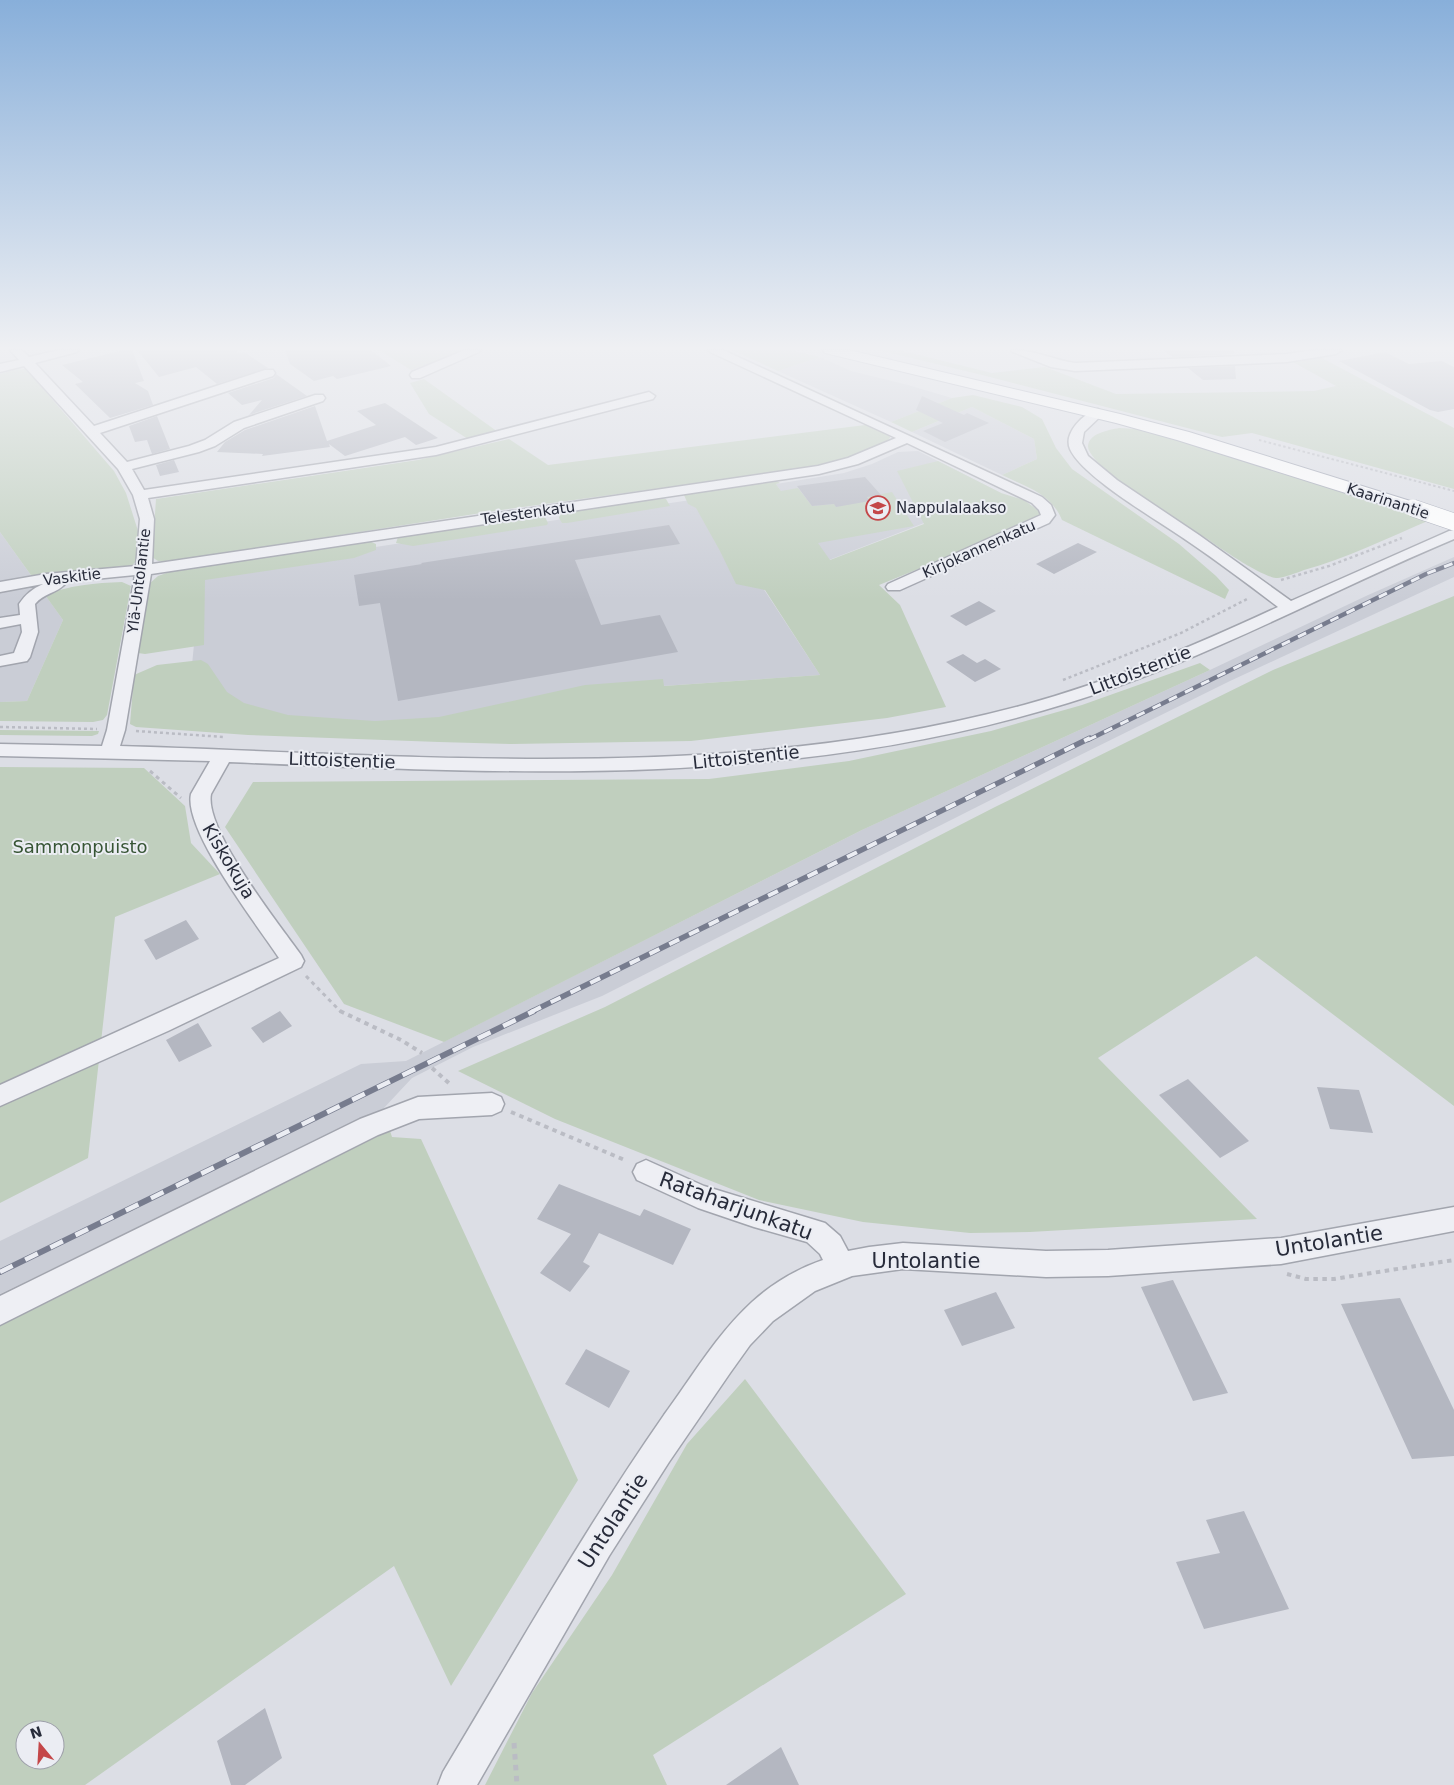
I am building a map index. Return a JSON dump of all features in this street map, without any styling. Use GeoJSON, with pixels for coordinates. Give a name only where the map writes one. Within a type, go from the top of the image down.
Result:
{"type":"FeatureCollection","features":[{"type":"Feature","properties":{"kind":"main road","name":"Kaarinantie"},"geometry":{"type":"LineString","coordinates":[[1173,433],[1454,522]]}},
{"type":"Feature","properties":{"kind":"street","name":"Ylä-Untolantie"},"geometry":{"type":"LineString","coordinates":[[95,433],[124,467],[140,495],[147,519],[144,570],[116,730],[108,752]]}},
{"type":"Feature","properties":{"kind":"street"},"geometry":{"type":"LineString","coordinates":[[124,467],[194,449],[225,433]]}},
{"type":"Feature","properties":{"kind":"street"},"geometry":{"type":"LineString","coordinates":[[140,495],[430,452],[503,433]]}},
{"type":"Feature","properties":{"kind":"street","name":"Kirjokannenkatu"},"geometry":{"type":"LineString","coordinates":[[894,587],[1044,520],[1048,515],[1046,508],[1037,500],[897,433]]}},
{"type":"Feature","properties":{"kind":"street"},"geometry":{"type":"LineString","coordinates":[[1077,433],[1075,436],[1076,448],[1082,457],[1111,481],[1290,608]]}},
{"type":"Feature","properties":{"kind":"street","name":"Telestenkatu"},"geometry":{"type":"LineString","coordinates":[[144,570],[819,470],[853,461],[907,438]]}},
{"type":"Feature","properties":{"kind":"street","name":"Littoistentie"},"geometry":{"type":"LineString","coordinates":[[0,750],[130,753],[226,747],[545,766],[614,766],[730,760],[844,746],[966,724],[1066,698],[1204,646],[1376,567],[1454,534]]}},
{"type":"Feature","properties":{"kind":"street","name":"Vaskitie"},"geometry":{"type":"LineString","coordinates":[[0,587],[76,576],[144,570]]}},
{"type":"Feature","properties":{"kind":"street"},"geometry":{"type":"LineString","coordinates":[[0,660],[21,657],[30,632],[27,604],[36,593],[76,576]]}},
{"type":"Feature","properties":{"kind":"street"},"geometry":{"type":"LineString","coordinates":[[0,622],[28,618]]}},
{"type":"Feature","properties":{"kind":"street","name":"Kiskokuja"},"geometry":{"type":"LineString","coordinates":[[226,747],[208,780],[200,800],[202,817],[220,852],[293,961]]}},
{"type":"Feature","properties":{"kind":"street"},"geometry":{"type":"LineString","coordinates":[[0,1096],[160,1024],[293,961]]}},
{"type":"Feature","properties":{"kind":"street"},"geometry":{"type":"LineString","coordinates":[[0,1311],[369,1127],[418,1108],[492,1104]]}},
{"type":"Feature","properties":{"kind":"street","name":"Rataharjunkatu"},"geometry":{"type":"LineString","coordinates":[[646,1172],[698,1196],[815,1232],[830,1245],[841,1266]]}},
{"type":"Feature","properties":{"kind":"street","name":"Untolantie"},"geometry":{"type":"LineString","coordinates":[[456,1785],[589,1558],[670,1433],[756,1316],[789,1290],[818,1274],[861,1260],[903,1256],[1046,1264],[1108,1263],[1268,1252],[1362,1237],[1450,1226]]}},
{"type":"Feature","properties":{"kind":"path"},"geometry":{"type":"LineString","coordinates":[[1252,439],[1454,491]]}},
{"type":"Feature","properties":{"kind":"path"},"geometry":{"type":"LineString","coordinates":[[1062,680],[1154,646],[1218,616],[1283,579],[1329,566],[1409,535]]}},
{"type":"Feature","properties":{"kind":"path"},"geometry":{"type":"LineString","coordinates":[[0,727],[116,730],[226,747]]}},
{"type":"Feature","properties":{"kind":"path"},"geometry":{"type":"LineString","coordinates":[[130,753],[202,817]]}},
{"type":"Feature","properties":{"kind":"path"},"geometry":{"type":"LineString","coordinates":[[293,961],[342,1013],[401,1040],[422,1053]]}},
{"type":"Feature","properties":{"kind":"path"},"geometry":{"type":"LineString","coordinates":[[432,1068],[440,1077],[454,1086]]}},
{"type":"Feature","properties":{"kind":"path"},"geometry":{"type":"LineString","coordinates":[[492,1104],[620,1158],[646,1172]]}},
{"type":"Feature","properties":{"kind":"path"},"geometry":{"type":"LineString","coordinates":[[1279,1270],[1306,1279],[1334,1279],[1454,1260]]}},
{"type":"Feature","properties":{"kind":"path"},"geometry":{"type":"LineString","coordinates":[[514,1739],[517,1785]]}},
{"type":"Feature","properties":{"kind":"shaded area"},"geometry":{"type":"Polygon","coordinates":[[[915,433],[1023,433],[1034,439],[1037,459],[1002,475],[915,433]]]}},
{"type":"Feature","properties":{"kind":"shaded area","name":"Nappulalaakso"},"geometry":{"type":"Polygon","coordinates":[[[918,451],[1001,493],[829,560],[776,484],[844,473],[872,464],[898,452],[918,451]]]}},
{"type":"Feature","properties":{"kind":"shaded area"},"geometry":{"type":"Polygon","coordinates":[[[704,498],[820,675],[663,686],[445,725],[264,721],[191,675],[201,573],[704,498]]]}},
{"type":"Feature","properties":{"kind":"shaded area"},"geometry":{"type":"Polygon","coordinates":[[[0,532],[63,620],[27,701],[0,702],[0,532]]]}},
{"type":"Feature","properties":{"kind":"shaded area"},"geometry":{"type":"Polygon","coordinates":[[[1454,557],[1454,577],[1230,681],[602,996],[473,1047],[412,1078],[383,1109],[0,1294],[0,1241],[361,1064],[406,1061],[864,829],[1454,557]]]}},
{"type":"Feature","properties":{"kind":"green space"},"geometry":{"type":"Polygon","coordinates":[[[0,433],[81,433],[114,471],[126,493],[139,534],[137,560],[130,568],[33,578],[0,532],[0,433]]]}},
{"type":"Feature","properties":{"kind":"green space"},"geometry":{"type":"Polygon","coordinates":[[[459,433],[492,433],[468,439],[459,433]]]}},
{"type":"Feature","properties":{"kind":"green space"},"geometry":{"type":"Polygon","coordinates":[[[799,433],[888,433],[890,438],[875,449],[855,457],[815,467],[494,511],[168,562],[158,561],[152,557],[156,499],[418,460],[509,439],[548,465],[799,433]]]}},
{"type":"Feature","properties":{"kind":"green space"},"geometry":{"type":"Polygon","coordinates":[[[1023,433],[1049,433],[1056,448],[1072,469],[1179,544],[1216,576],[1229,590],[1225,599],[1062,520],[1045,497],[1029,487],[1002,475],[1037,459],[1034,439],[1023,433]]]}},
{"type":"Feature","properties":{"kind":"green space"},"geometry":{"type":"Polygon","coordinates":[[[1099,433],[1154,433],[1430,520],[1336,560],[1284,577],[1272,577],[1243,563],[1121,482],[1092,456],[1088,446],[1089,442],[1099,433]]]}},
{"type":"Feature","properties":{"kind":"green space"},"geometry":{"type":"Polygon","coordinates":[[[1208,433],[1250,433],[1222,437],[1208,433]]]}},
{"type":"Feature","properties":{"kind":"green space"},"geometry":{"type":"Polygon","coordinates":[[[1253,433],[1454,433],[1454,489],[1253,433]]]}},
{"type":"Feature","properties":{"kind":"green space"},"geometry":{"type":"Polygon","coordinates":[[[938,461],[1001,493],[1024,500],[1043,514],[1038,520],[879,585],[900,605],[946,707],[887,718],[691,741],[512,744],[439,742],[248,735],[136,727],[130,724],[134,675],[157,665],[201,660],[208,664],[227,692],[244,703],[288,715],[375,721],[439,717],[585,685],[663,679],[664,686],[820,675],[765,590],[736,584],[696,508],[688,504],[684,495],[775,480],[780,483],[776,484],[781,491],[798,488],[812,506],[834,504],[836,507],[860,499],[863,502],[869,501],[867,497],[892,492],[914,526],[818,543],[830,560],[924,524],[897,471],[938,461]]]}},
{"type":"Feature","properties":{"kind":"green space"},"geometry":{"type":"Polygon","coordinates":[[[659,497],[666,499],[670,506],[567,523],[562,523],[559,518],[561,512],[659,497]]]}},
{"type":"Feature","properties":{"kind":"green space"},"geometry":{"type":"Polygon","coordinates":[[[537,516],[545,517],[547,525],[413,546],[396,543],[398,537],[537,516]]]}},
{"type":"Feature","properties":{"kind":"green space"},"geometry":{"type":"Polygon","coordinates":[[[369,541],[376,544],[376,550],[354,558],[205,580],[204,645],[145,654],[138,653],[149,584],[158,576],[172,571],[369,541]]]}},
{"type":"Feature","properties":{"kind":"green space"},"geometry":{"type":"Polygon","coordinates":[[[122,582],[131,586],[107,715],[103,720],[93,722],[0,721],[0,702],[27,701],[63,620],[45,595],[83,585],[122,582]]]}},
{"type":"Feature","properties":{"kind":"green space"},"geometry":{"type":"Polygon","coordinates":[[[1454,596],[1454,1106],[1256,956],[1098,1058],[1257,1219],[1030,1232],[970,1233],[863,1222],[759,1200],[555,1119],[458,1071],[605,1007],[995,807],[1273,670],[1454,596]]]}},
{"type":"Feature","properties":{"kind":"green space"},"geometry":{"type":"Polygon","coordinates":[[[1200,663],[1210,670],[862,830],[444,1042],[344,1004],[225,827],[253,782],[709,779],[849,761],[991,731],[1082,705],[1200,663]]]}},
{"type":"Feature","properties":{"kind":"green space"},"geometry":{"type":"Polygon","coordinates":[[[0,730],[99,731],[98,734],[92,736],[0,735],[0,730]]]}},
{"type":"Feature","properties":{"kind":"green space","name":"Sammonpuisto"},"geometry":{"type":"Polygon","coordinates":[[[0,767],[144,768],[185,806],[191,843],[220,874],[115,917],[88,1158],[0,1203],[0,767]]]}},
{"type":"Feature","properties":{"kind":"green space"},"geometry":{"type":"Polygon","coordinates":[[[383,1109],[392,1137],[421,1139],[578,1480],[451,1686],[394,1566],[85,1785],[0,1785],[0,1297],[383,1109]]]}},
{"type":"Feature","properties":{"kind":"green space"},"geometry":{"type":"Polygon","coordinates":[[[745,1379],[906,1594],[653,1755],[667,1785],[485,1785],[532,1693],[612,1575],[687,1444],[745,1379]]]}},
{"type":"Feature","properties":{"kind":"building"},"geometry":{"type":"Polygon","coordinates":[[[132,433],[164,433],[170,449],[152,454],[147,440],[135,442],[132,433]]]}},
{"type":"Feature","properties":{"kind":"building"},"geometry":{"type":"Polygon","coordinates":[[[239,433],[324,433],[327,441],[351,433],[431,433],[438,438],[416,445],[405,437],[345,456],[329,444],[330,447],[262,456],[263,454],[217,452],[225,442],[239,433]]]}},
{"type":"Feature","properties":{"kind":"building"},"geometry":{"type":"Polygon","coordinates":[[[928,433],[965,433],[945,442],[928,433]]]}},
{"type":"Feature","properties":{"kind":"building"},"geometry":{"type":"Polygon","coordinates":[[[174,460],[179,472],[160,476],[156,465],[174,460]]]}},
{"type":"Feature","properties":{"kind":"building"},"geometry":{"type":"Polygon","coordinates":[[[865,477],[881,495],[867,497],[870,501],[836,507],[834,504],[812,506],[797,486],[865,477]]]}},
{"type":"Feature","properties":{"kind":"building"},"geometry":{"type":"Polygon","coordinates":[[[669,525],[680,544],[575,560],[601,625],[660,615],[678,652],[398,701],[380,603],[359,606],[354,575],[669,525]]]}},
{"type":"Feature","properties":{"kind":"building"},"geometry":{"type":"Polygon","coordinates":[[[1078,543],[1097,552],[1054,574],[1036,564],[1078,543]]]}},
{"type":"Feature","properties":{"kind":"building"},"geometry":{"type":"Polygon","coordinates":[[[979,601],[996,611],[966,626],[950,616],[979,601]]]}},
{"type":"Feature","properties":{"kind":"building"},"geometry":{"type":"Polygon","coordinates":[[[963,654],[977,663],[985,659],[1001,669],[975,682],[946,662],[963,654]]]}},
{"type":"Feature","properties":{"kind":"building"},"geometry":{"type":"Polygon","coordinates":[[[186,920],[199,939],[156,960],[144,940],[186,920]]]}},
{"type":"Feature","properties":{"kind":"building"},"geometry":{"type":"Polygon","coordinates":[[[280,1011],[292,1026],[263,1043],[251,1028],[280,1011]]]}},
{"type":"Feature","properties":{"kind":"building"},"geometry":{"type":"Polygon","coordinates":[[[198,1023],[212,1046],[179,1062],[166,1040],[198,1023]]]}},
{"type":"Feature","properties":{"kind":"building"},"geometry":{"type":"Polygon","coordinates":[[[1188,1079],[1249,1141],[1220,1158],[1159,1095],[1188,1079]]]}},
{"type":"Feature","properties":{"kind":"building"},"geometry":{"type":"Polygon","coordinates":[[[1317,1087],[1359,1090],[1373,1133],[1330,1129],[1317,1087]]]}},
{"type":"Feature","properties":{"kind":"building"},"geometry":{"type":"Polygon","coordinates":[[[559,1184],[640,1216],[644,1209],[691,1229],[673,1265],[599,1233],[583,1262],[590,1266],[570,1292],[540,1273],[571,1234],[537,1219],[559,1184]]]}},
{"type":"Feature","properties":{"kind":"building"},"geometry":{"type":"Polygon","coordinates":[[[1173,1280],[1228,1393],[1193,1401],[1141,1287],[1173,1280]]]}},
{"type":"Feature","properties":{"kind":"building"},"geometry":{"type":"Polygon","coordinates":[[[996,1292],[1015,1328],[962,1346],[944,1310],[996,1292]]]}},
{"type":"Feature","properties":{"kind":"building"},"geometry":{"type":"Polygon","coordinates":[[[1400,1298],[1454,1410],[1454,1456],[1412,1459],[1341,1304],[1400,1298]]]}},
{"type":"Feature","properties":{"kind":"building"},"geometry":{"type":"Polygon","coordinates":[[[586,1349],[630,1371],[609,1408],[565,1384],[586,1349]]]}},
{"type":"Feature","properties":{"kind":"building"},"geometry":{"type":"Polygon","coordinates":[[[1244,1511],[1289,1609],[1204,1629],[1176,1562],[1220,1553],[1206,1520],[1244,1511]]]}},
{"type":"Feature","properties":{"kind":"building"},"geometry":{"type":"Polygon","coordinates":[[[265,1708],[282,1758],[245,1785],[231,1785],[217,1741],[265,1708]]]}},
{"type":"Feature","properties":{"kind":"building"},"geometry":{"type":"Polygon","coordinates":[[[781,1747],[799,1785],[726,1785],[781,1747]]]}},
{"type":"Feature","properties":{"kind":"railway"},"geometry":{"type":"LineString","coordinates":[[1088,740],[1426,574],[1454,563]]}},
{"type":"Feature","properties":{"kind":"railway"},"geometry":{"type":"LineString","coordinates":[[531,1012],[1090,738]]}},
{"type":"Feature","properties":{"kind":"railway"},"geometry":{"type":"LineString","coordinates":[[0,1272],[534,1011]]}},
{"type":"Feature","properties":{"kind":"place","name":"Nappulalaakso"},"geometry":{"type":"Point","coordinates":[878,508]}}]}
